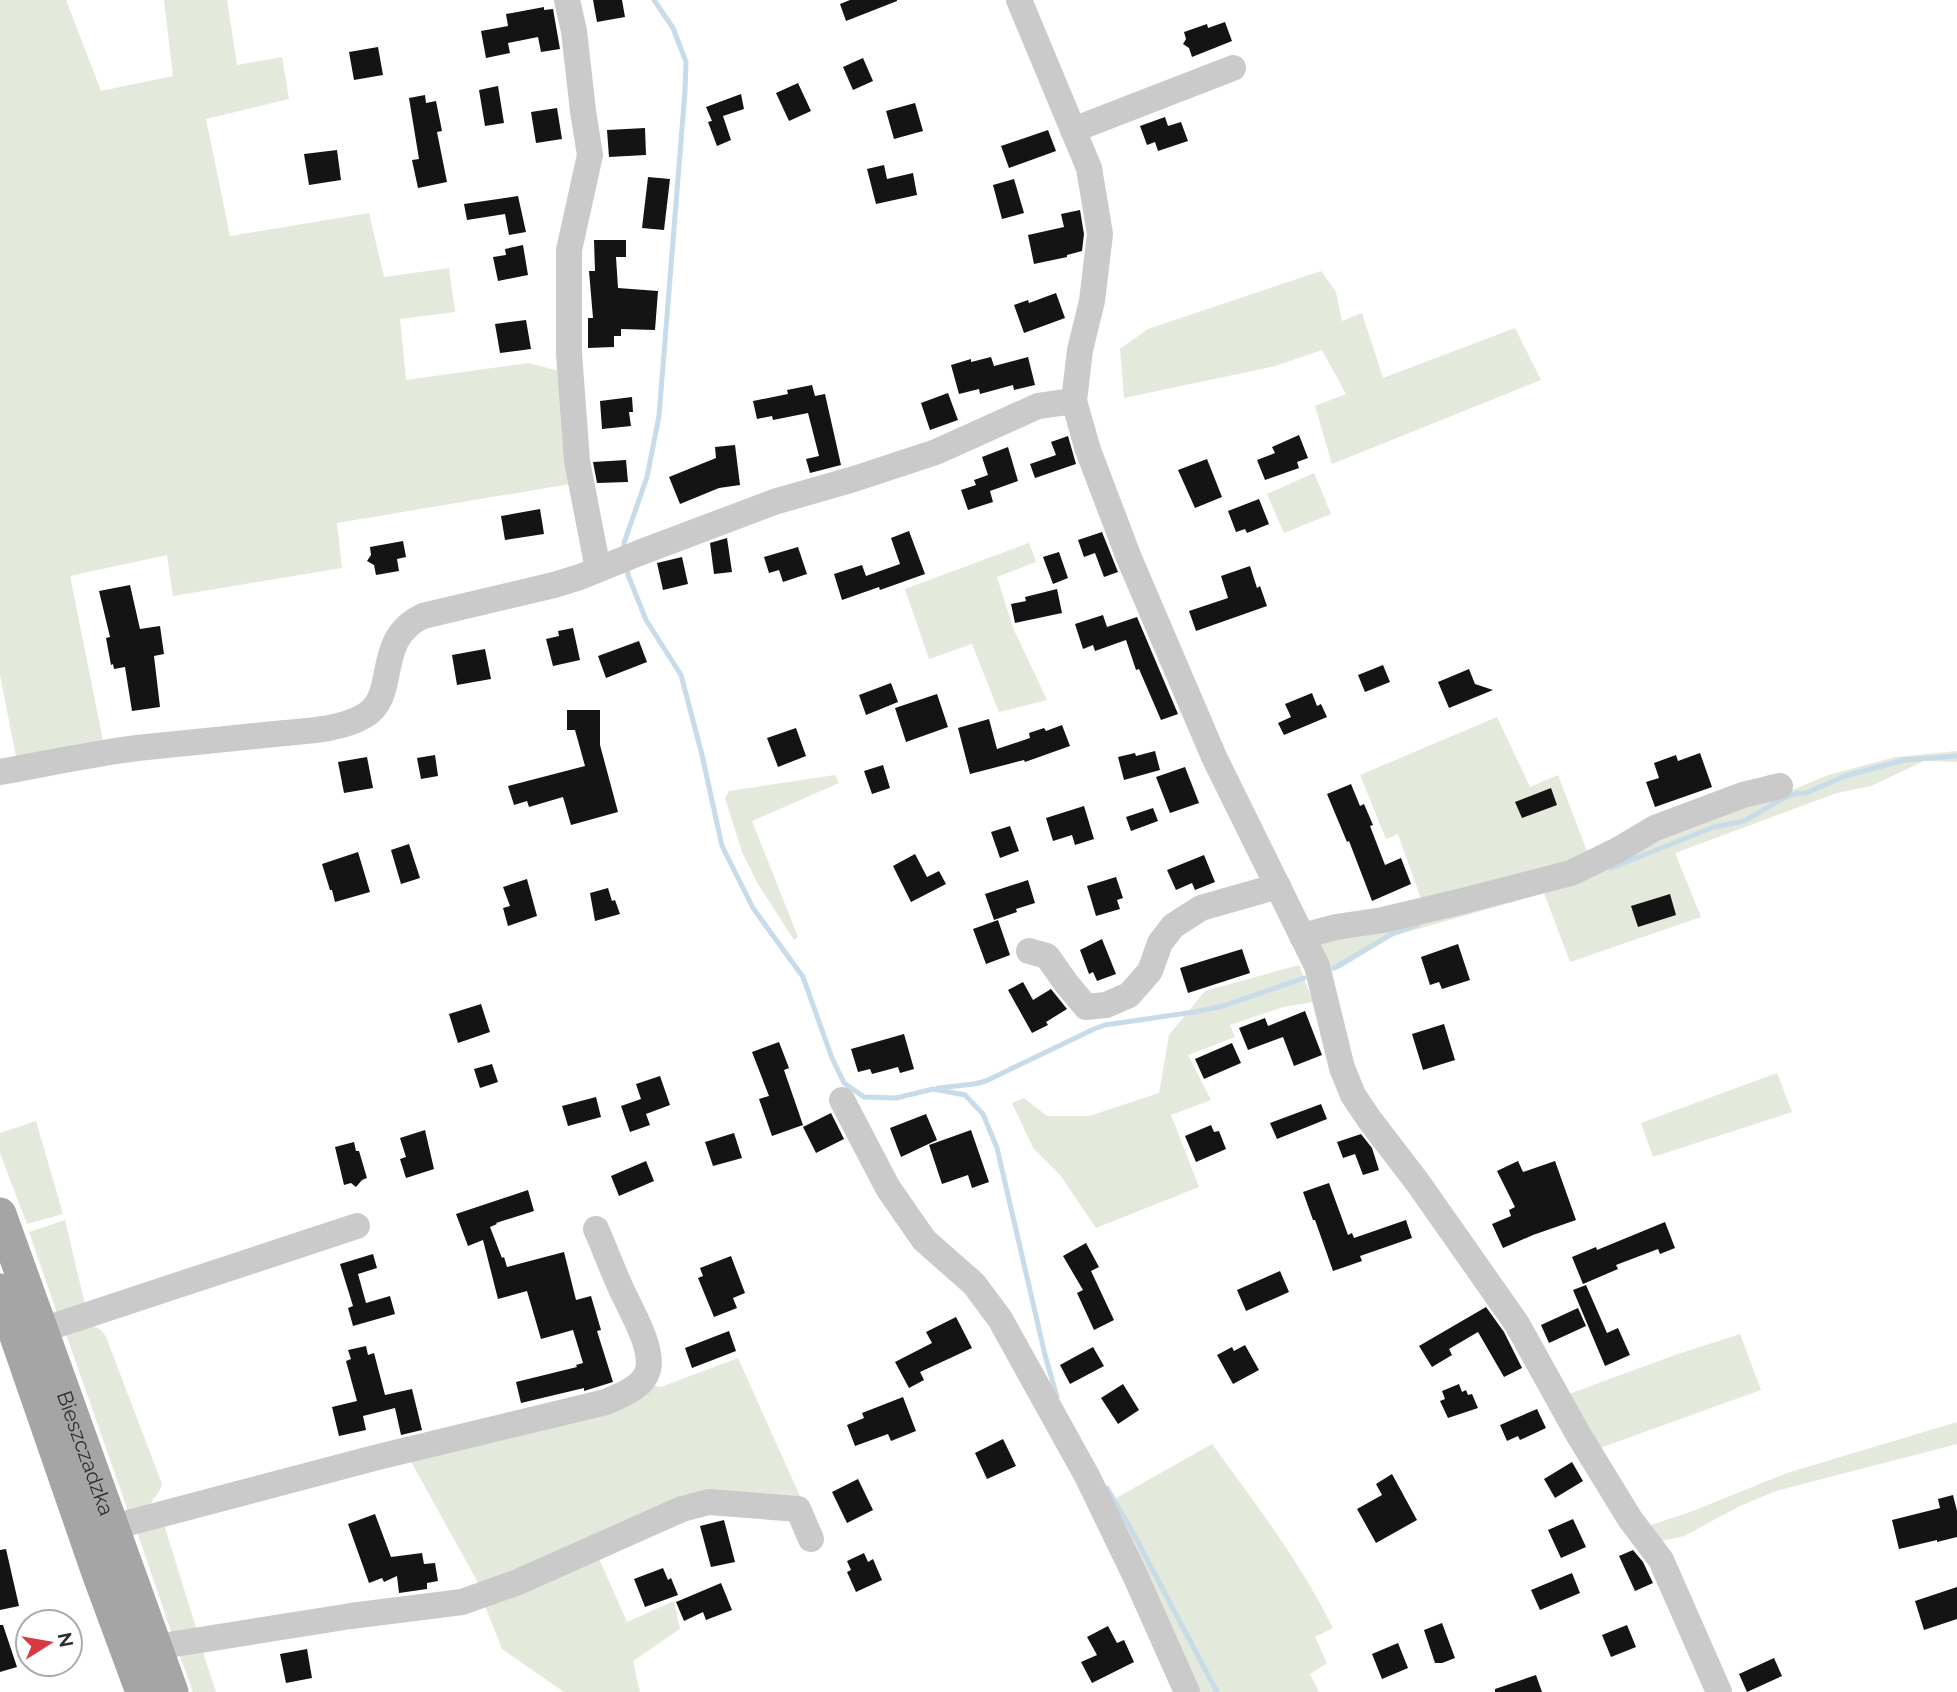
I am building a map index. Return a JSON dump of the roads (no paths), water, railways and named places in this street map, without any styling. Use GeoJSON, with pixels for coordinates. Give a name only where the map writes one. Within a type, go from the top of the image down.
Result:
{"type":"FeatureCollection","features":[{"type":"Feature","properties":{"kind":"main road","name":"Bieszczadzka"},"geometry":{"type":"LineString","coordinates":[[0,1214],[172,1692]]}},
{"type":"Feature","properties":{"kind":"main road","name":"Bieszczadzka"},"geometry":{"type":"LineString","coordinates":[[0,1290],[142,1692]]}},
{"type":"Feature","properties":{"kind":"street"},"geometry":{"type":"LineString","coordinates":[[567,0],[574,31],[590,155],[569,250],[569,352],[577,461],[617,562]]}},
{"type":"Feature","properties":{"kind":"street"},"geometry":{"type":"LineString","coordinates":[[1019,0],[1089,168],[1101,234],[1092,301],[1080,350],[1074,401],[1088,450],[1135,571],[1215,759],[1317,967],[1342,1068],[1353,1095],[1517,1324],[1578,1434],[1630,1519],[1661,1560],[1719,1692]]}},
{"type":"Feature","properties":{"kind":"street"},"geometry":{"type":"LineString","coordinates":[[1073,130],[1233,68]]}},
{"type":"Feature","properties":{"kind":"street"},"geometry":{"type":"LineString","coordinates":[[0,772],[115,751],[313,730],[353,721],[363,717],[376,704],[381,695],[394,643],[414,620],[439,611],[580,577],[774,502],[936,452],[1038,407],[1074,401]]}},
{"type":"Feature","properties":{"kind":"street"},"geometry":{"type":"LineString","coordinates":[[1302,936],[1336,926],[1383,920],[1571,873],[1655,828],[1743,795],[1780,786]]}},
{"type":"Feature","properties":{"kind":"street"},"geometry":{"type":"LineString","coordinates":[[1029,951],[1047,956],[1086,1007],[1106,1005],[1129,995],[1150,971],[1160,943],[1173,926],[1201,908],[1278,886]]}},
{"type":"Feature","properties":{"kind":"street"},"geometry":{"type":"LineString","coordinates":[[842,1100],[888,1188],[924,1240],[974,1284],[1000,1319],[1087,1476],[1187,1692]]}},
{"type":"Feature","properties":{"kind":"street"},"geometry":{"type":"LineString","coordinates":[[42,1330],[357,1226]]}},
{"type":"Feature","properties":{"kind":"street"},"geometry":{"type":"LineString","coordinates":[[113,1527],[378,1457],[606,1402],[637,1387],[647,1373],[649,1360],[645,1342],[596,1229]]}},
{"type":"Feature","properties":{"kind":"street"},"geometry":{"type":"LineString","coordinates":[[156,1647],[351,1616],[462,1602],[518,1582],[682,1509],[709,1502],[798,1509],[811,1539]]}},
{"type":"Feature","properties":{"kind":"waterway"},"geometry":{"type":"LineString","coordinates":[[625,551],[624,543],[647,477],[659,416],[685,91],[686,62],[673,28],[654,0]]}},
{"type":"Feature","properties":{"kind":"waterway"},"geometry":{"type":"LineString","coordinates":[[627,567],[646,620],[681,675],[722,846],[753,908],[803,977],[832,1058],[844,1083],[864,1097],[896,1098],[933,1089],[965,1095],[983,1114],[997,1148],[1057,1397]]}},
{"type":"Feature","properties":{"kind":"waterway"},"geometry":{"type":"LineString","coordinates":[[1611,868],[1714,827],[1744,821],[1782,799],[1806,793],[1845,776],[1904,760],[1957,756]]}},
{"type":"Feature","properties":{"kind":"waterway"},"geometry":{"type":"LineString","coordinates":[[1334,968],[1392,934],[1417,925]]}},
{"type":"Feature","properties":{"kind":"waterway"},"geometry":{"type":"LineString","coordinates":[[938,1088],[986,1081],[1105,1025],[1223,1006],[1304,978]]}},
{"type":"Feature","properties":{"kind":"waterway"},"geometry":{"type":"LineString","coordinates":[[1107,1488],[1217,1692]]}}]}
